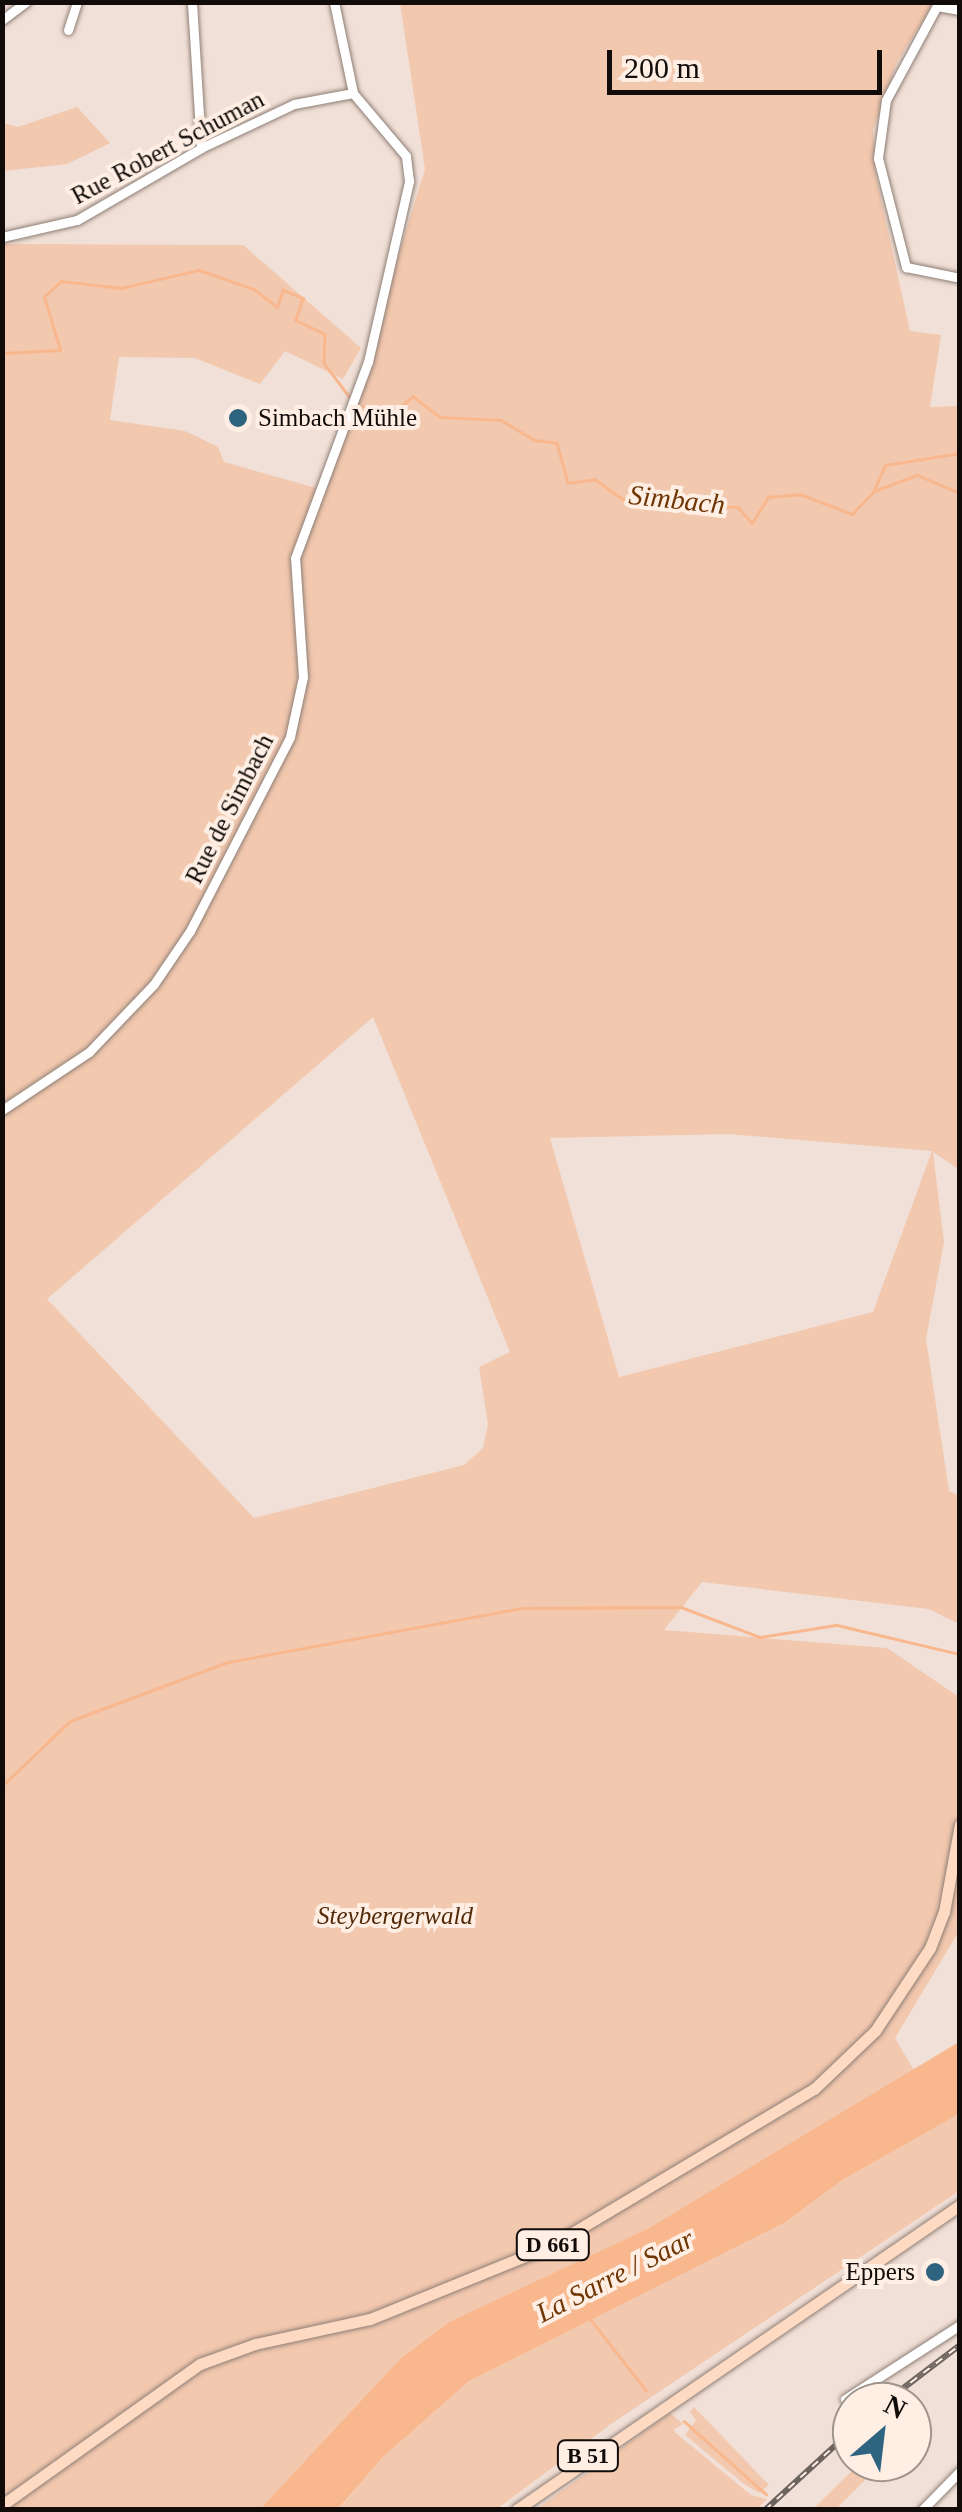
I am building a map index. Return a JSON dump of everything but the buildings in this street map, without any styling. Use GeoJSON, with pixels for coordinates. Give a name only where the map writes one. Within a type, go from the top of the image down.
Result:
{"type":"FeatureCollection","features":[{"type":"Feature","properties":{"kind":"main road","name":"D 661"},"geometry":{"type":"LineString","coordinates":[[2,2504],[200,2364],[255,2344],[370,2319],[552,2245],[814,2088],[875,2031],[930,1948],[944,1912],[960,1824]]}},
{"type":"Feature","properties":{"kind":"main road","name":"B 51"},"geometry":{"type":"LineString","coordinates":[[516,2510],[661,2404],[960,2206]]}},
{"type":"Feature","properties":{"kind":"street"},"geometry":{"type":"LineString","coordinates":[[2,20],[18,13],[26,2]]}},
{"type":"Feature","properties":{"kind":"street"},"geometry":{"type":"LineString","coordinates":[[68,30],[77,2]]}},
{"type":"Feature","properties":{"kind":"street","name":"Rue de Simbach"},"geometry":{"type":"LineString","coordinates":[[2,1110],[88,1052],[154,984],[190,931],[290,737],[303,677],[295,558],[368,362],[409,182],[406,156],[353,93],[334,2]]}},
{"type":"Feature","properties":{"kind":"street"},"geometry":{"type":"LineString","coordinates":[[192,3],[201,148]]}},
{"type":"Feature","properties":{"kind":"street"},"geometry":{"type":"LineString","coordinates":[[960,10],[938,4],[902,66],[879,124],[878,158],[910,272],[960,278]]}},
{"type":"Feature","properties":{"kind":"street","name":"Rue Robert Schuman"},"geometry":{"type":"LineString","coordinates":[[2,237],[77,220],[201,148],[294,104],[353,93]]}},
{"type":"Feature","properties":{"kind":"street"},"geometry":{"type":"LineString","coordinates":[[871,2382],[960,2325]]}},
{"type":"Feature","properties":{"kind":"street"},"geometry":{"type":"LineString","coordinates":[[926,2508],[960,2470]]}},
{"type":"Feature","properties":{"kind":"green space","name":"Steybergerwald"},"geometry":{"type":"Polygon","coordinates":[[[400,3],[934,3],[897,62],[873,129],[876,177],[910,331],[941,335],[930,407],[959,406],[960,1170],[933,1152],[944,1242],[926,1339],[949,1491],[958,1495],[959,1412],[959,1624],[929,1609],[702,1582],[664,1630],[887,1648],[959,1697],[959,1931],[895,2038],[915,2072],[649,2228],[449,2322],[400,2359],[260,2509],[3,2509],[3,244],[243,245],[361,348],[343,379],[285,351],[260,384],[195,358],[119,357],[110,420],[185,431],[218,447],[224,462],[316,488],[354,400],[425,169],[400,3]],[[373,1017],[47,1299],[254,1518],[464,1465],[483,1448],[488,1424],[479,1367],[510,1352],[373,1017]],[[728,1134],[550,1138],[619,1377],[873,1312],[932,1151],[728,1134]]]}},
{"type":"Feature","properties":{"kind":"green space"},"geometry":{"type":"Polygon","coordinates":[[[77,107],[110,143],[67,164],[3,171],[3,123],[18,127],[77,107]]]}},
{"type":"Feature","properties":{"kind":"green space"},"geometry":{"type":"Polygon","coordinates":[[[959,2114],[959,2191],[611,2424],[497,2509],[338,2510],[383,2457],[469,2381],[784,2223],[844,2179],[959,2114]]]}},
{"type":"Feature","properties":{"kind":"green space"},"geometry":{"type":"Polygon","coordinates":[[[694,2407],[769,2485],[759,2493],[685,2435],[696,2420],[690,2412],[694,2407]]]}},
{"type":"Feature","properties":{"kind":"green space"},"geometry":{"type":"Polygon","coordinates":[[[670,2413],[683,2424],[673,2430],[677,2434],[751,2495],[767,2499],[756,2510],[537,2509],[670,2413]]]}},
{"type":"Feature","properties":{"kind":"green space"},"geometry":{"type":"Polygon","coordinates":[[[841,2482],[863,2482],[836,2509],[813,2509],[841,2482]]]}},
{"type":"Feature","properties":{"kind":"water","name":"La Sarre / Saar"},"geometry":{"type":"Polygon","coordinates":[[[959,2042],[959,2114],[844,2179],[784,2223],[469,2381],[383,2457],[338,2509],[260,2509],[400,2359],[449,2322],[649,2228],[959,2042]]]}},
{"type":"Feature","properties":{"kind":"waterway","name":"Simbach"},"geometry":{"type":"LineString","coordinates":[[2,353],[60,350],[44,297],[61,281],[121,288],[199,270],[254,289],[277,307],[283,290],[303,298],[296,320],[325,334],[324,363],[349,396]]}},
{"type":"Feature","properties":{"kind":"waterway","name":"Simbach"},"geometry":{"type":"LineString","coordinates":[[363,406],[396,424],[400,407],[413,396],[440,417],[501,420],[534,440],[557,443],[568,483],[595,479],[623,499],[738,507],[752,523],[768,497],[800,494],[852,514],[874,491],[917,475],[960,493]]}},
{"type":"Feature","properties":{"kind":"waterway"},"geometry":{"type":"LineString","coordinates":[[874,490],[885,465],[960,453]]}},
{"type":"Feature","properties":{"kind":"waterway"},"geometry":{"type":"LineString","coordinates":[[2,1786],[70,1721],[228,1662],[523,1608],[681,1607],[760,1637],[837,1625],[960,1654]]}},
{"type":"Feature","properties":{"kind":"waterway","name":"La Sarre / Saar"},"geometry":{"type":"LineString","coordinates":[[591,2320],[646,2390]]}},
{"type":"Feature","properties":{"kind":"waterway"},"geometry":{"type":"LineString","coordinates":[[684,2421],[766,2494]]}},
{"type":"Feature","properties":{"kind":"railway"},"geometry":{"type":"LineString","coordinates":[[911,2382],[960,2345]]}},
{"type":"Feature","properties":{"kind":"railway"},"geometry":{"type":"LineString","coordinates":[[765,2510],[832,2448]]}},
{"type":"Feature","properties":{"kind":"place","name":"Simbach Mühle"},"geometry":{"type":"Point","coordinates":[238,418]}},
{"type":"Feature","properties":{"kind":"place","name":"Eppers"},"geometry":{"type":"Point","coordinates":[935,2272]}}]}
